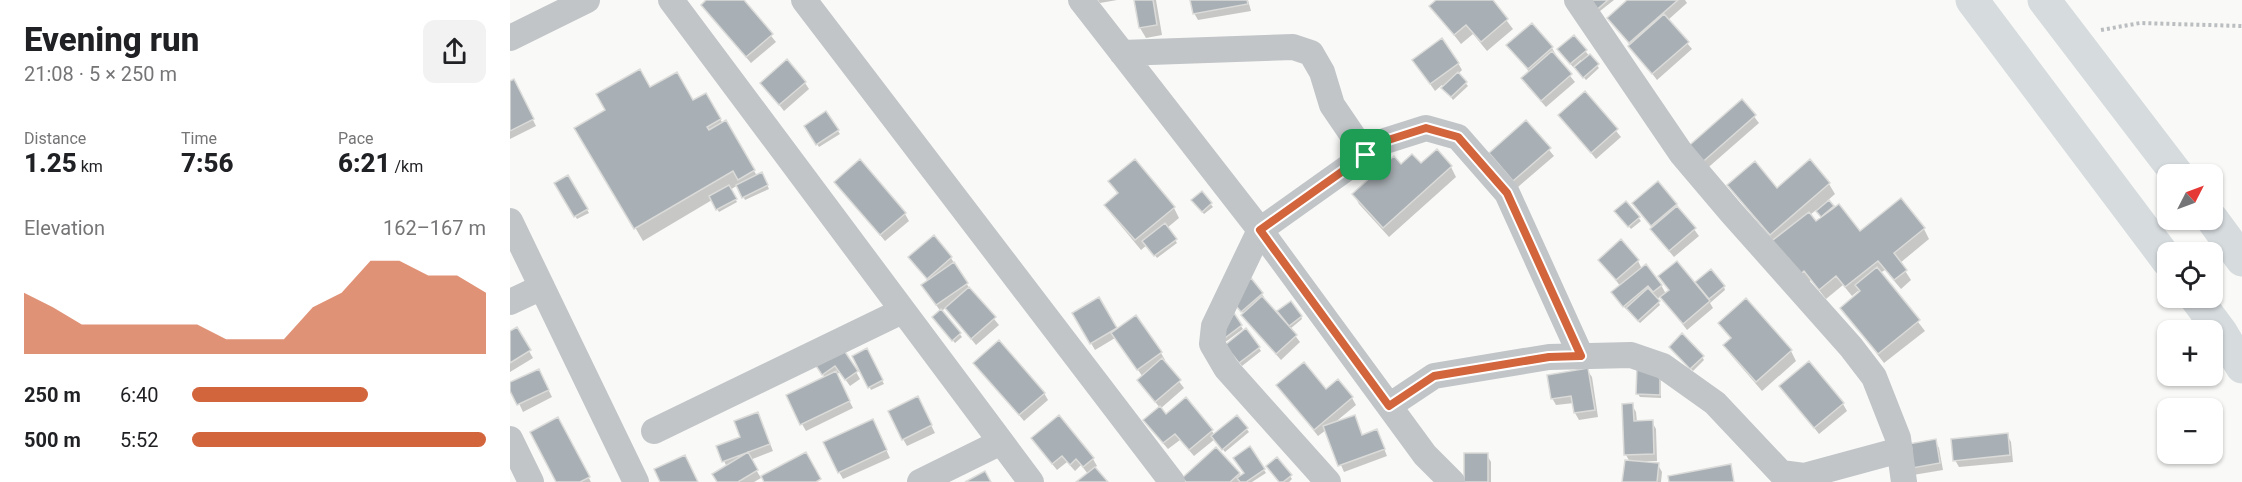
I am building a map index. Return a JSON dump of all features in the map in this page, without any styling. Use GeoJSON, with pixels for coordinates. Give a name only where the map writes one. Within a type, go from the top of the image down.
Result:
{"type":"FeatureCollection","features":[{"type":"Feature","properties":{"kind":"main road"},"geometry":{"type":"LineString","coordinates":[[1972,0],[2157,246]]}},
{"type":"Feature","properties":{"kind":"main road"},"geometry":{"type":"LineString","coordinates":[[2044,0],[2169,164]]}},
{"type":"Feature","properties":{"kind":"main road"},"geometry":{"type":"LineString","coordinates":[[2220,230],[2242,260]]}},
{"type":"Feature","properties":{"kind":"main road"},"geometry":{"type":"LineString","coordinates":[[2203,308],[2242,367]]}},
{"type":"Feature","properties":{"kind":"street"},"geometry":{"type":"LineString","coordinates":[[510,38],[587,0]]}},
{"type":"Feature","properties":{"kind":"street"},"geometry":{"type":"LineString","coordinates":[[671,0],[1031,482]]}},
{"type":"Feature","properties":{"kind":"street"},"geometry":{"type":"LineString","coordinates":[[804,0],[1172,482]]}},
{"type":"Feature","properties":{"kind":"street"},"geometry":{"type":"LineString","coordinates":[[1081,0],[1260,230],[1425,455],[1452,482]]}},
{"type":"Feature","properties":{"kind":"street"},"geometry":{"type":"LineString","coordinates":[[1577,0],[1681,153],[1851,347],[1874,377],[1898,438],[1904,482]]}},
{"type":"Feature","properties":{"kind":"street"},"geometry":{"type":"LineString","coordinates":[[1122,53],[1293,47],[1311,53],[1322,72],[1332,105],[1366,155]]}},
{"type":"Feature","properties":{"kind":"street"},"geometry":{"type":"LineString","coordinates":[[1328,482],[1226,368],[1212,344],[1214,326],[1260,230],[1385,141],[1426,128],[1458,137],[1507,193],[1581,356]]}},
{"type":"Feature","properties":{"kind":"street"},"geometry":{"type":"LineString","coordinates":[[510,221],[636,482]]}},
{"type":"Feature","properties":{"kind":"street"},"geometry":{"type":"LineString","coordinates":[[510,302],[542,286]]}},
{"type":"Feature","properties":{"kind":"street"},"geometry":{"type":"LineString","coordinates":[[654,431],[902,311]]}},
{"type":"Feature","properties":{"kind":"street"},"geometry":{"type":"LineString","coordinates":[[1389,406],[1434,376],[1549,357],[1631,355],[1663,366],[1715,403],[1781,473],[1804,476],[1900,450]]}},
{"type":"Feature","properties":{"kind":"street"},"geometry":{"type":"LineString","coordinates":[[510,439],[531,482]]}},
{"type":"Feature","properties":{"kind":"street"},"geometry":{"type":"LineString","coordinates":[[920,482],[1001,442]]}},
{"type":"Feature","properties":{"kind":"path"},"geometry":{"type":"LineString","coordinates":[[2070,34],[2140,23],[2242,26]]}},
{"type":"Feature","properties":{"kind":"building"},"geometry":{"type":"Polygon","coordinates":[[[706,0],[744,0],[773,34],[746,57],[701,5],[706,0]]]}},
{"type":"Feature","properties":{"kind":"building"},"geometry":{"type":"Polygon","coordinates":[[[1134,0],[1153,0],[1157,25],[1139,28],[1134,0]]]}},
{"type":"Feature","properties":{"kind":"building"},"geometry":{"type":"Polygon","coordinates":[[[1190,0],[1247,0],[1248,4],[1193,14],[1190,0]]]}},
{"type":"Feature","properties":{"kind":"building"},"geometry":{"type":"Polygon","coordinates":[[[1436,0],[1493,0],[1508,19],[1481,42],[1466,25],[1454,35],[1429,6],[1436,0]]]}},
{"type":"Feature","properties":{"kind":"building"},"geometry":{"type":"Polygon","coordinates":[[[1587,0],[1608,0],[1593,13],[1587,0]]]}},
{"type":"Feature","properties":{"kind":"building"},"geometry":{"type":"Polygon","coordinates":[[[1627,0],[1678,0],[1629,43],[1607,18],[1627,0]]]}},
{"type":"Feature","properties":{"kind":"building"},"geometry":{"type":"Polygon","coordinates":[[[1664,14],[1689,42],[1652,74],[1628,46],[1664,14]]]}},
{"type":"Feature","properties":{"kind":"building"},"geometry":{"type":"Polygon","coordinates":[[[1532,23],[1553,47],[1528,69],[1506,45],[1532,23]]]}},
{"type":"Feature","properties":{"kind":"building"},"geometry":{"type":"Polygon","coordinates":[[[1574,35],[1587,50],[1570,64],[1557,49],[1574,35]]]}},
{"type":"Feature","properties":{"kind":"building"},"geometry":{"type":"Polygon","coordinates":[[[1442,38],[1459,63],[1430,84],[1412,60],[1442,38]]]}},
{"type":"Feature","properties":{"kind":"building"},"geometry":{"type":"Polygon","coordinates":[[[1552,51],[1572,74],[1541,101],[1521,78],[1552,51]]]}},
{"type":"Feature","properties":{"kind":"building"},"geometry":{"type":"Polygon","coordinates":[[[1590,54],[1599,64],[1583,78],[1574,67],[1590,54]]]}},
{"type":"Feature","properties":{"kind":"building"},"geometry":{"type":"Polygon","coordinates":[[[787,59],[806,82],[779,105],[760,83],[787,59]]]}},
{"type":"Feature","properties":{"kind":"building"},"geometry":{"type":"Polygon","coordinates":[[[640,69],[650,87],[677,72],[693,100],[706,93],[721,119],[707,127],[709,130],[726,120],[755,170],[738,180],[733,171],[634,229],[574,128],[605,110],[596,94],[640,69]]]}},
{"type":"Feature","properties":{"kind":"building"},"geometry":{"type":"Polygon","coordinates":[[[1458,72],[1467,82],[1451,97],[1441,88],[1458,72]]]}},
{"type":"Feature","properties":{"kind":"building"},"geometry":{"type":"Polygon","coordinates":[[[514,79],[534,119],[510,131],[510,81],[514,79]]]}},
{"type":"Feature","properties":{"kind":"building"},"geometry":{"type":"Polygon","coordinates":[[[1585,91],[1618,129],[1591,153],[1558,115],[1585,91]]]}},
{"type":"Feature","properties":{"kind":"building"},"geometry":{"type":"Polygon","coordinates":[[[1742,99],[1756,115],[1698,166],[1684,150],[1742,99]]]}},
{"type":"Feature","properties":{"kind":"building"},"geometry":{"type":"Polygon","coordinates":[[[826,111],[839,130],[816,145],[804,126],[826,111]]]}},
{"type":"Feature","properties":{"kind":"building"},"geometry":{"type":"Polygon","coordinates":[[[1526,120],[1551,148],[1513,181],[1489,153],[1526,120]]]}},
{"type":"Feature","properties":{"kind":"building"},"geometry":{"type":"Polygon","coordinates":[[[1437,149],[1452,166],[1383,228],[1352,194],[1394,156],[1401,164],[1412,154],[1421,163],[1437,149]]]}},
{"type":"Feature","properties":{"kind":"building"},"geometry":{"type":"Polygon","coordinates":[[[860,159],[906,213],[880,235],[834,182],[860,159]]]}},
{"type":"Feature","properties":{"kind":"building"},"geometry":{"type":"Polygon","coordinates":[[[1135,159],[1175,207],[1135,240],[1104,205],[1118,193],[1108,181],[1135,159]]]}},
{"type":"Feature","properties":{"kind":"building"},"geometry":{"type":"Polygon","coordinates":[[[1810,159],[1830,183],[1770,235],[1727,185],[1755,161],[1777,188],[1810,159]]]}},
{"type":"Feature","properties":{"kind":"building"},"geometry":{"type":"Polygon","coordinates":[[[762,172],[768,185],[742,198],[736,185],[762,172]]]}},
{"type":"Feature","properties":{"kind":"building"},"geometry":{"type":"Polygon","coordinates":[[[568,175],[588,209],[574,217],[554,183],[568,175]]]}},
{"type":"Feature","properties":{"kind":"building"},"geometry":{"type":"Polygon","coordinates":[[[1658,181],[1677,204],[1651,226],[1632,203],[1658,181]]]}},
{"type":"Feature","properties":{"kind":"building"},"geometry":{"type":"Polygon","coordinates":[[[729,185],[737,199],[716,210],[709,196],[729,185]]]}},
{"type":"Feature","properties":{"kind":"building"},"geometry":{"type":"Polygon","coordinates":[[[1202,191],[1212,203],[1202,212],[1191,200],[1202,191]]]}},
{"type":"Feature","properties":{"kind":"building"},"geometry":{"type":"Polygon","coordinates":[[[1901,198],[1925,228],[1894,253],[1907,270],[1894,280],[1878,261],[1845,287],[1836,276],[1819,290],[1804,271],[1797,277],[1769,243],[1809,212],[1816,221],[1839,204],[1860,231],[1901,198]]]}},
{"type":"Feature","properties":{"kind":"building"},"geometry":{"type":"Polygon","coordinates":[[[1829,200],[1834,206],[1821,217],[1816,211],[1829,200]]]}},
{"type":"Feature","properties":{"kind":"building"},"geometry":{"type":"Polygon","coordinates":[[[1626,201],[1640,217],[1628,227],[1614,211],[1626,201]]]}},
{"type":"Feature","properties":{"kind":"building"},"geometry":{"type":"Polygon","coordinates":[[[1677,206],[1696,228],[1669,251],[1650,229],[1677,206]]]}},
{"type":"Feature","properties":{"kind":"building"},"geometry":{"type":"Polygon","coordinates":[[[1165,223],[1177,239],[1154,256],[1142,241],[1165,223]]]}},
{"type":"Feature","properties":{"kind":"building"},"geometry":{"type":"Polygon","coordinates":[[[934,235],[952,257],[927,279],[908,257],[934,235]]]}},
{"type":"Feature","properties":{"kind":"building"},"geometry":{"type":"Polygon","coordinates":[[[1621,239],[1639,260],[1616,280],[1598,260],[1621,239]]]}},
{"type":"Feature","properties":{"kind":"building"},"geometry":{"type":"Polygon","coordinates":[[[1677,261],[1710,301],[1683,324],[1660,297],[1669,290],[1658,276],[1677,261]]]}},
{"type":"Feature","properties":{"kind":"building"},"geometry":{"type":"Polygon","coordinates":[[[954,262],[968,283],[936,305],[921,285],[954,262]]]}},
{"type":"Feature","properties":{"kind":"building"},"geometry":{"type":"Polygon","coordinates":[[[1646,264],[1662,285],[1653,292],[1648,286],[1623,307],[1611,292],[1646,264]]]}},
{"type":"Feature","properties":{"kind":"building"},"geometry":{"type":"Polygon","coordinates":[[[1877,267],[1920,320],[1878,354],[1840,308],[1860,291],[1855,285],[1877,267]]]}},
{"type":"Feature","properties":{"kind":"building"},"geometry":{"type":"Polygon","coordinates":[[[1711,269],[1725,286],[1709,299],[1695,282],[1711,269]]]}},
{"type":"Feature","properties":{"kind":"building"},"geometry":{"type":"Polygon","coordinates":[[[1251,278],[1263,293],[1241,312],[1229,297],[1251,278]]]}},
{"type":"Feature","properties":{"kind":"building"},"geometry":{"type":"Polygon","coordinates":[[[969,287],[996,317],[971,339],[945,308],[969,287]]]}},
{"type":"Feature","properties":{"kind":"building"},"geometry":{"type":"Polygon","coordinates":[[[1648,288],[1660,301],[1638,321],[1626,308],[1648,288]]]}},
{"type":"Feature","properties":{"kind":"building"},"geometry":{"type":"Polygon","coordinates":[[[1262,296],[1297,335],[1276,354],[1241,315],[1262,296]]]}},
{"type":"Feature","properties":{"kind":"building"},"geometry":{"type":"Polygon","coordinates":[[[1099,297],[1117,328],[1090,344],[1072,313],[1099,297]]]}},
{"type":"Feature","properties":{"kind":"building"},"geometry":{"type":"Polygon","coordinates":[[[1746,298],[1792,350],[1756,382],[1723,345],[1731,338],[1718,323],[1746,298]]]}},
{"type":"Feature","properties":{"kind":"building"},"geometry":{"type":"Polygon","coordinates":[[[1291,301],[1302,316],[1289,326],[1277,311],[1291,301]]]}},
{"type":"Feature","properties":{"kind":"building"},"geometry":{"type":"Polygon","coordinates":[[[941,309],[961,333],[952,341],[932,317],[941,309]]]}},
{"type":"Feature","properties":{"kind":"building"},"geometry":{"type":"Polygon","coordinates":[[[1234,313],[1242,325],[1217,344],[1234,313]]]}},
{"type":"Feature","properties":{"kind":"building"},"geometry":{"type":"Polygon","coordinates":[[[1136,315],[1162,352],[1137,370],[1111,333],[1136,315]]]}},
{"type":"Feature","properties":{"kind":"building"},"geometry":{"type":"Polygon","coordinates":[[[517,327],[531,350],[510,363],[510,331],[517,327]]]}},
{"type":"Feature","properties":{"kind":"building"},"geometry":{"type":"Polygon","coordinates":[[[1246,328],[1260,347],[1239,363],[1225,345],[1246,328]]]}},
{"type":"Feature","properties":{"kind":"building"},"geometry":{"type":"Polygon","coordinates":[[[1682,333],[1704,356],[1690,369],[1669,347],[1682,333]]]}},
{"type":"Feature","properties":{"kind":"building"},"geometry":{"type":"Polygon","coordinates":[[[837,340],[858,371],[845,380],[835,366],[822,375],[811,358],[837,340]]]}},
{"type":"Feature","properties":{"kind":"building"},"geometry":{"type":"Polygon","coordinates":[[[999,340],[1045,393],[1019,415],[973,363],[999,340]]]}},
{"type":"Feature","properties":{"kind":"building"},"geometry":{"type":"Polygon","coordinates":[[[867,348],[883,380],[868,388],[852,356],[867,348]]]}},
{"type":"Feature","properties":{"kind":"building"},"geometry":{"type":"Polygon","coordinates":[[[1162,358],[1181,380],[1155,402],[1137,380],[1162,358]]]}},
{"type":"Feature","properties":{"kind":"building"},"geometry":{"type":"Polygon","coordinates":[[[1809,361],[1844,403],[1814,428],[1779,386],[1809,361]]]}},
{"type":"Feature","properties":{"kind":"building"},"geometry":{"type":"Polygon","coordinates":[[[1304,362],[1326,389],[1338,379],[1353,397],[1314,430],[1276,385],[1304,362]]]}},
{"type":"Feature","properties":{"kind":"building"},"geometry":{"type":"Polygon","coordinates":[[[1637,366],[1660,366],[1660,395],[1636,394],[1637,366]]]}},
{"type":"Feature","properties":{"kind":"building"},"geometry":{"type":"Polygon","coordinates":[[[1588,368],[1595,410],[1574,413],[1571,396],[1551,399],[1547,375],[1588,368]]]}},
{"type":"Feature","properties":{"kind":"building"},"geometry":{"type":"Polygon","coordinates":[[[539,369],[549,390],[517,405],[510,391],[510,382],[539,369]]]}},
{"type":"Feature","properties":{"kind":"building"},"geometry":{"type":"Polygon","coordinates":[[[836,371],[850,401],[800,425],[786,395],[836,371]]]}},
{"type":"Feature","properties":{"kind":"building"},"geometry":{"type":"Polygon","coordinates":[[[918,396],[932,425],[902,440],[888,411],[918,396]]]}},
{"type":"Feature","properties":{"kind":"building"},"geometry":{"type":"Polygon","coordinates":[[[1186,397],[1213,430],[1189,450],[1175,434],[1163,443],[1143,420],[1160,406],[1166,414],[1186,397]]]}},
{"type":"Feature","properties":{"kind":"building"},"geometry":{"type":"Polygon","coordinates":[[[1633,403],[1634,421],[1653,420],[1654,454],[1624,455],[1622,404],[1633,403]]]}},
{"type":"Feature","properties":{"kind":"building"},"geometry":{"type":"Polygon","coordinates":[[[758,412],[770,444],[722,462],[716,446],[740,437],[734,421],[758,412]]]}},
{"type":"Feature","properties":{"kind":"building"},"geometry":{"type":"Polygon","coordinates":[[[1059,415],[1094,458],[1083,467],[1076,459],[1070,465],[1062,456],[1052,464],[1031,438],[1059,415]]]}},
{"type":"Feature","properties":{"kind":"building"},"geometry":{"type":"Polygon","coordinates":[[[1237,415],[1248,428],[1222,450],[1211,436],[1237,415]]]}},
{"type":"Feature","properties":{"kind":"building"},"geometry":{"type":"Polygon","coordinates":[[[1355,415],[1362,435],[1377,429],[1385,449],[1338,466],[1323,426],[1355,415]]]}},
{"type":"Feature","properties":{"kind":"building"},"geometry":{"type":"Polygon","coordinates":[[[558,417],[590,477],[580,482],[556,482],[530,432],[558,417]]]}},
{"type":"Feature","properties":{"kind":"building"},"geometry":{"type":"Polygon","coordinates":[[[873,419],[887,450],[838,473],[823,442],[873,419]]]}},
{"type":"Feature","properties":{"kind":"building"},"geometry":{"type":"Polygon","coordinates":[[[2008,433],[2010,455],[1953,461],[1951,439],[2008,433]]]}},
{"type":"Feature","properties":{"kind":"building"},"geometry":{"type":"Polygon","coordinates":[[[1936,439],[1940,463],[1907,469],[1903,445],[1936,439]]]}},
{"type":"Feature","properties":{"kind":"building"},"geometry":{"type":"Polygon","coordinates":[[[1250,446],[1265,469],[1246,482],[1240,482],[1237,478],[1244,473],[1233,458],[1250,446]]]}},
{"type":"Feature","properties":{"kind":"building"},"geometry":{"type":"Polygon","coordinates":[[[1216,447],[1240,473],[1230,482],[1186,482],[1182,478],[1216,447]]]}},
{"type":"Feature","properties":{"kind":"building"},"geometry":{"type":"Polygon","coordinates":[[[748,452],[758,470],[738,482],[717,482],[712,474],[748,452]]]}},
{"type":"Feature","properties":{"kind":"building"},"geometry":{"type":"Polygon","coordinates":[[[806,452],[821,479],[816,482],[764,482],[761,476],[806,452]]]}},
{"type":"Feature","properties":{"kind":"building"},"geometry":{"type":"Polygon","coordinates":[[[1464,453],[1488,453],[1488,482],[1464,482],[1464,453]]]}},
{"type":"Feature","properties":{"kind":"building"},"geometry":{"type":"Polygon","coordinates":[[[685,455],[698,482],[660,482],[654,469],[685,455]]]}},
{"type":"Feature","properties":{"kind":"building"},"geometry":{"type":"Polygon","coordinates":[[[1277,457],[1292,475],[1283,482],[1279,482],[1266,466],[1277,457]]]}},
{"type":"Feature","properties":{"kind":"building"},"geometry":{"type":"Polygon","coordinates":[[[1625,460],[1659,463],[1657,482],[1622,482],[1625,460]]]}},
{"type":"Feature","properties":{"kind":"building"},"geometry":{"type":"Polygon","coordinates":[[[1731,464],[1734,482],[1669,482],[1668,476],[1731,464]]]}},
{"type":"Feature","properties":{"kind":"building"},"geometry":{"type":"Polygon","coordinates":[[[1095,467],[1108,482],[1076,482],[1095,467]]]}},
{"type":"Feature","properties":{"kind":"building"},"geometry":{"type":"Polygon","coordinates":[[[985,471],[991,482],[965,482],[985,471]]]}},
{"type":"Feature","properties":{"kind":"route"},"geometry":{"type":"LineString","coordinates":[[1426,128],[1458,137],[1507,193],[1581,356],[1549,357],[1434,376],[1389,406],[1260,230],[1366,155],[1385,141],[1426,128]]}}]}
